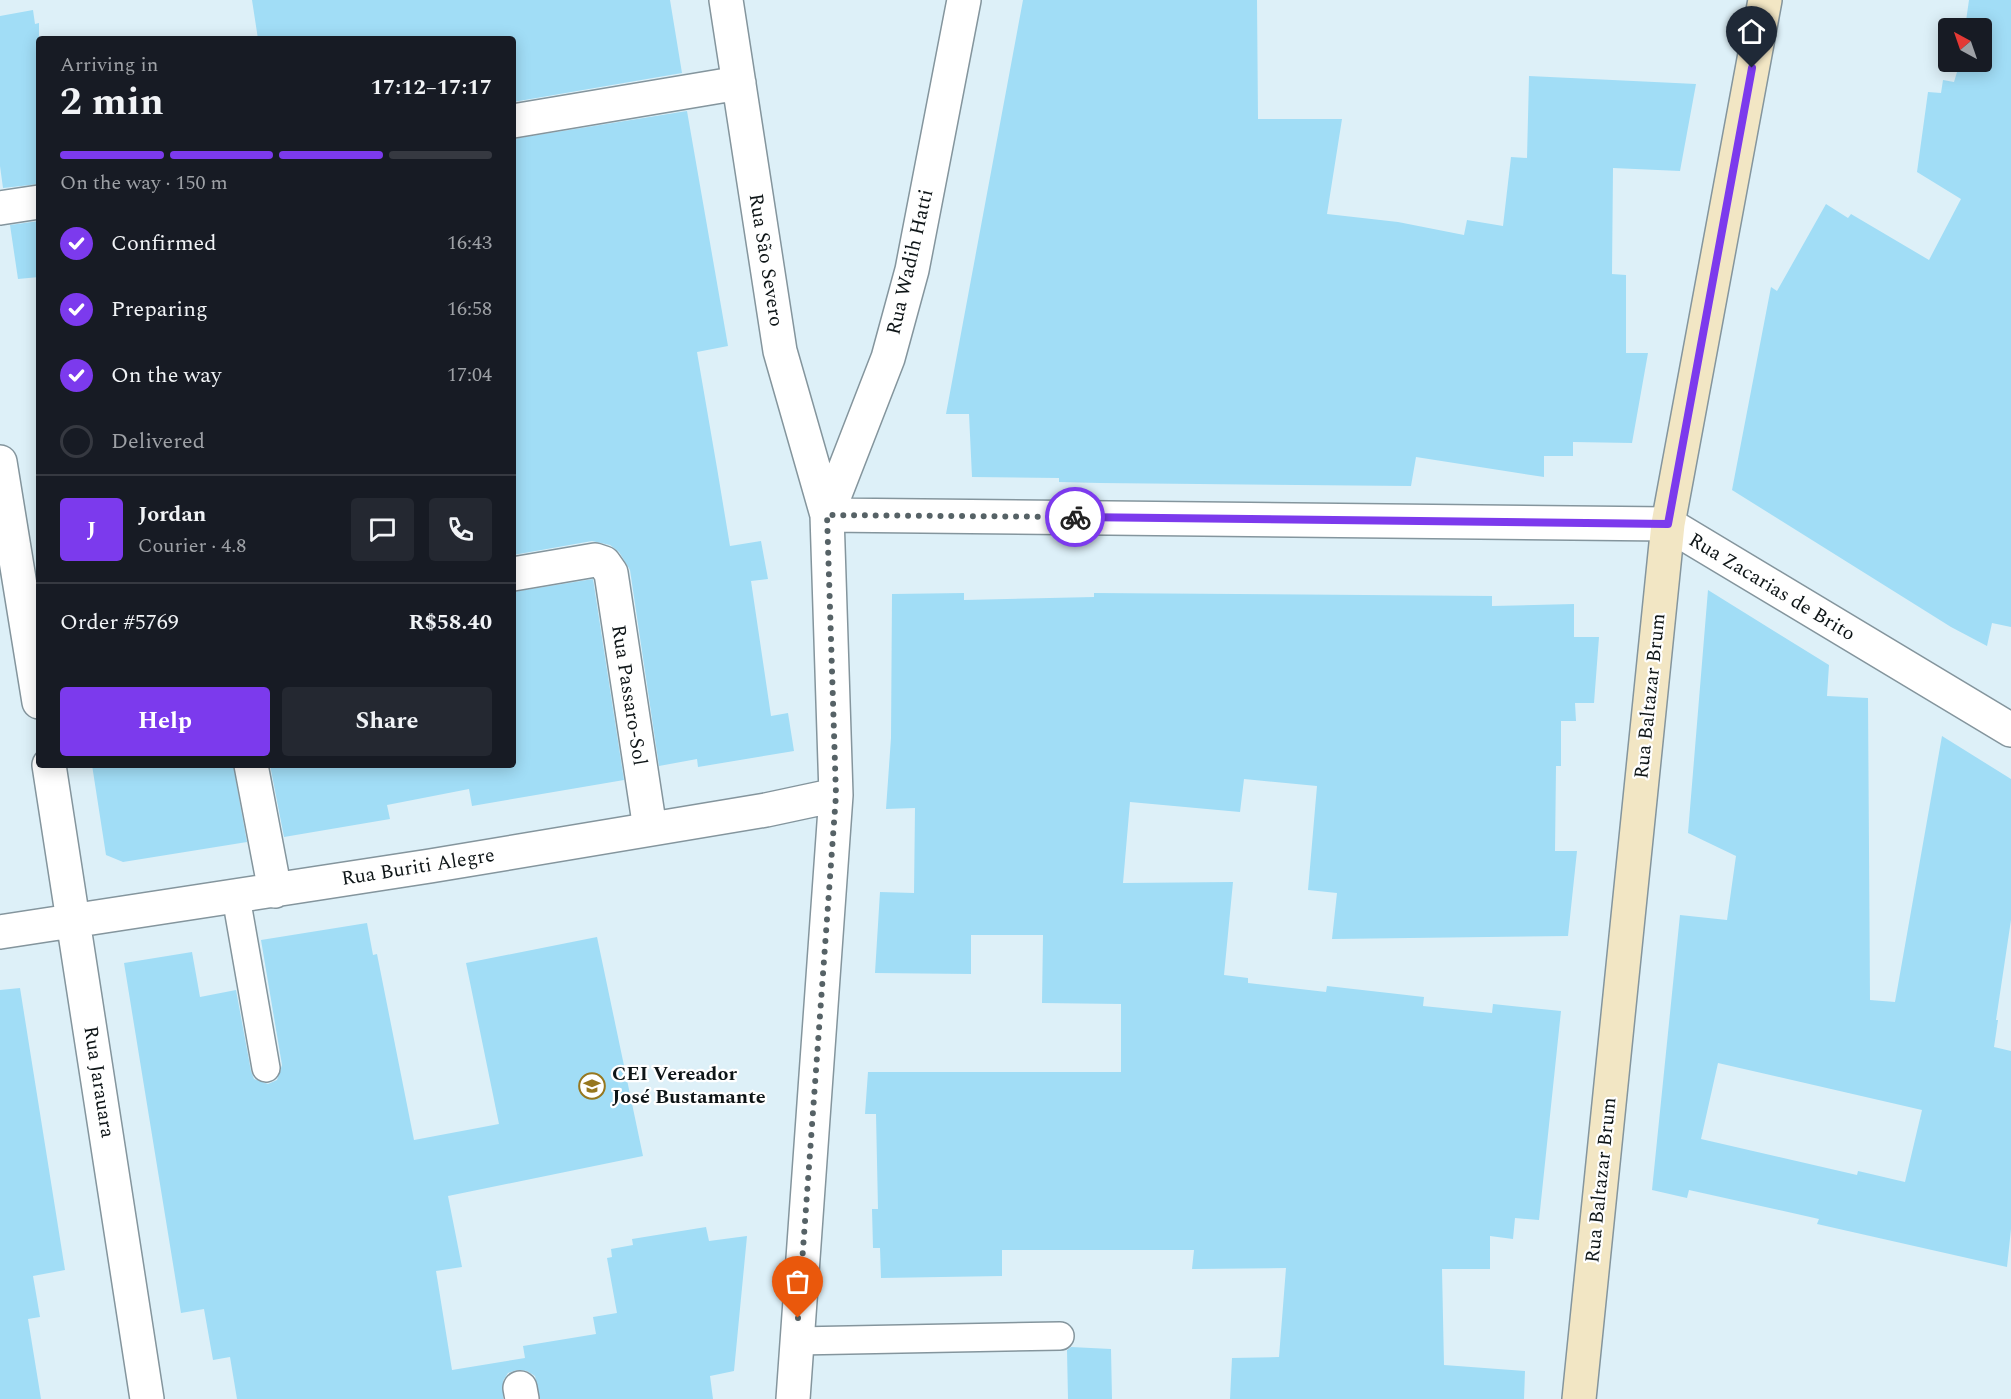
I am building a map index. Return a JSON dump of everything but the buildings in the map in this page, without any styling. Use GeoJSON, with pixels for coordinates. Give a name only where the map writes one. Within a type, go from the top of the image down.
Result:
{"type":"FeatureCollection","features":[{"type":"Feature","properties":{"kind":"street","name":"Rua São Severo"},"geometry":{"type":"LineString","coordinates":[[726,0],[780,351],[827,515]]}},
{"type":"Feature","properties":{"kind":"street","name":"Rua Wadih Hatti"},"geometry":{"type":"LineString","coordinates":[[827,515],[888,358],[912,270],[964,0]]}},
{"type":"Feature","properties":{"kind":"street","name":"Rua Baltazar Brum"},"geometry":{"type":"LineString","coordinates":[[1579,1399],[1668,524],[1765,0]]}},
{"type":"Feature","properties":{"kind":"street"},"geometry":{"type":"LineString","coordinates":[[516,120],[739,83]]}},
{"type":"Feature","properties":{"kind":"street"},"geometry":{"type":"LineString","coordinates":[[0,208],[36,202]]}},
{"type":"Feature","properties":{"kind":"street"},"geometry":{"type":"LineString","coordinates":[[0,462],[36,684]]}},
{"type":"Feature","properties":{"kind":"street"},"geometry":{"type":"LineString","coordinates":[[793,1399],[836,795],[827,515]]}},
{"type":"Feature","properties":{"kind":"street","name":"Rua Zacarias de Brito"},"geometry":{"type":"LineString","coordinates":[[827,515],[1668,524],[2011,730]]}},
{"type":"Feature","properties":{"kind":"street","name":"Rua Passaro-Sol"},"geometry":{"type":"LineString","coordinates":[[516,573],[595,560],[604,563],[611,573],[650,829]]}},
{"type":"Feature","properties":{"kind":"street","name":"Rua Jarauara"},"geometry":{"type":"LineString","coordinates":[[50,768],[75,921],[147,1399]]}},
{"type":"Feature","properties":{"kind":"street"},"geometry":{"type":"LineString","coordinates":[[252,768],[275,891]]}},
{"type":"Feature","properties":{"kind":"street","name":"Rua Buriti Alegre"},"geometry":{"type":"LineString","coordinates":[[0,933],[275,891],[650,829],[836,795]]}},
{"type":"Feature","properties":{"kind":"lane"},"geometry":{"type":"LineString","coordinates":[[236,897],[266,1068]]}},
{"type":"Feature","properties":{"kind":"lane"},"geometry":{"type":"LineString","coordinates":[[797,1341],[1060,1336]]}},
{"type":"Feature","properties":{"kind":"way so far"},"geometry":{"type":"LineString","coordinates":[[798,1318],[836,795],[827,515],[1075,517]]}},
{"type":"Feature","properties":{"kind":"place","name":"CEI Vereador José Bustamante"},"geometry":{"type":"Point","coordinates":[592,1086]}},
{"type":"Feature","properties":{"kind":"route"},"geometry":{"type":"LineString","coordinates":[[1075,517],[1668,524],[1752,68]]}}]}
